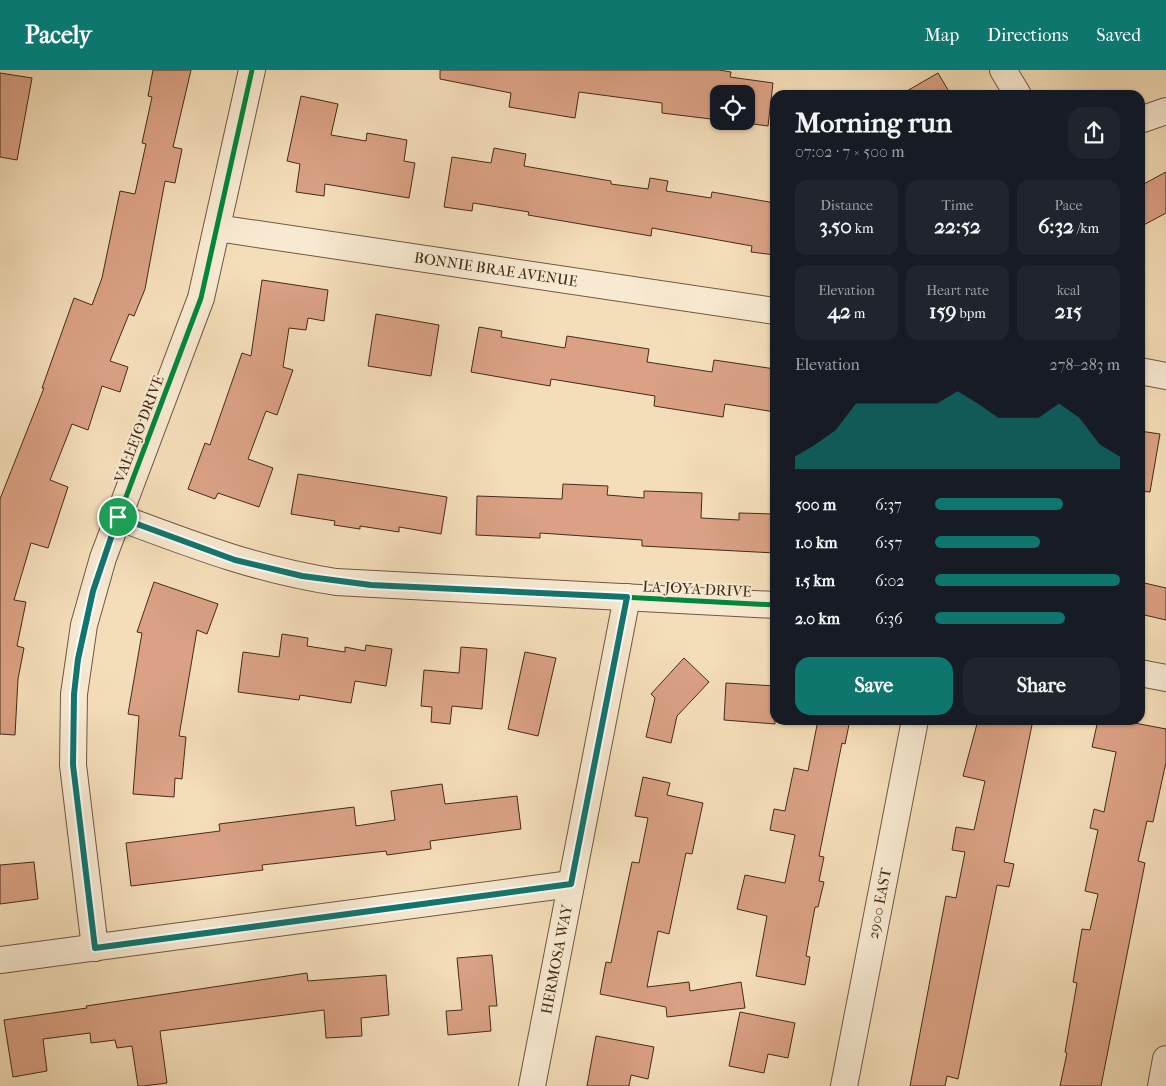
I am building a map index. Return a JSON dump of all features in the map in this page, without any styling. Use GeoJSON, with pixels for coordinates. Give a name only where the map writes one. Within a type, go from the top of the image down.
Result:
{"type":"FeatureCollection","features":[{"type":"Feature","properties":{"kind":"street","name":"VALLEJO DRIVE"},"geometry":{"type":"LineString","coordinates":[[95,948],[73,765],[73,712],[84,625],[101,566],[118,517],[193,322],[217,228],[252,70]]}},
{"type":"Feature","properties":{"kind":"street"},"geometry":{"type":"LineString","coordinates":[[1003,70],[1015,90]]}},
{"type":"Feature","properties":{"kind":"street"},"geometry":{"type":"LineString","coordinates":[[1145,118],[1166,111]]}},
{"type":"Feature","properties":{"kind":"street","name":"BONNIE BRAE AVENUE"},"geometry":{"type":"LineString","coordinates":[[217,228],[770,310]]}},
{"type":"Feature","properties":{"kind":"street"},"geometry":{"type":"LineString","coordinates":[[1145,372],[1166,376]]}},
{"type":"Feature","properties":{"kind":"street","name":"LA JOYA DRIVE"},"geometry":{"type":"LineString","coordinates":[[118,517],[235,560],[310,578],[371,585],[770,605]]}},
{"type":"Feature","properties":{"kind":"street","name":"HERMOSA WAY"},"geometry":{"type":"LineString","coordinates":[[532,1086],[627,597]]}},
{"type":"Feature","properties":{"kind":"street"},"geometry":{"type":"LineString","coordinates":[[1145,673],[1166,678]]}},
{"type":"Feature","properties":{"kind":"street","name":"2900 EAST"},"geometry":{"type":"LineString","coordinates":[[844,1086],[914,725]]}},
{"type":"Feature","properties":{"kind":"street"},"geometry":{"type":"LineString","coordinates":[[0,960],[571,884]]}},
{"type":"Feature","properties":{"kind":"street"},"geometry":{"type":"LineString","coordinates":[[1161,1086],[1166,1059]]}},
{"type":"Feature","properties":{"kind":"building"},"geometry":{"type":"Polygon","coordinates":[[[153,70],[191,70],[173,147],[182,149],[175,183],[165,181],[145,289],[134,316],[129,314],[110,361],[128,367],[120,392],[102,386],[88,430],[72,424],[50,480],[68,487],[48,548],[31,543],[14,600],[26,602],[17,646],[24,648],[18,679],[15,735],[0,734],[0,499],[44,388],[42,388],[74,298],[92,305],[102,278],[120,191],[135,194],[146,144],[142,143],[152,97],[148,96],[153,70]]]}},
{"type":"Feature","properties":{"kind":"building"},"geometry":{"type":"Polygon","coordinates":[[[440,70],[719,70],[731,72],[730,77],[773,83],[772,90],[770,90],[768,126],[755,124],[755,85],[710,85],[710,119],[662,113],[662,103],[579,92],[575,118],[509,107],[511,93],[440,79],[440,70]]]}},
{"type":"Feature","properties":{"kind":"building"},"geometry":{"type":"Polygon","coordinates":[[[0,73],[32,78],[17,160],[0,157],[0,73]]]}},
{"type":"Feature","properties":{"kind":"building"},"geometry":{"type":"Polygon","coordinates":[[[938,73],[948,90],[909,90],[938,73]]]}},
{"type":"Feature","properties":{"kind":"building"},"geometry":{"type":"Polygon","coordinates":[[[301,96],[338,104],[331,135],[366,141],[367,133],[407,140],[404,161],[415,163],[409,198],[325,184],[324,196],[296,192],[300,164],[287,161],[301,96]]]}},
{"type":"Feature","properties":{"kind":"building"},"geometry":{"type":"Polygon","coordinates":[[[494,148],[526,154],[524,166],[611,181],[611,184],[648,189],[650,178],[668,181],[666,191],[711,198],[712,192],[770,202],[770,254],[751,252],[752,246],[652,228],[651,236],[528,215],[529,212],[473,203],[472,211],[444,207],[452,157],[491,163],[494,148]]]}},
{"type":"Feature","properties":{"kind":"building"},"geometry":{"type":"Polygon","coordinates":[[[1166,172],[1166,213],[1145,224],[1145,183],[1166,172]]]}},
{"type":"Feature","properties":{"kind":"building"},"geometry":{"type":"Polygon","coordinates":[[[262,280],[328,290],[324,321],[308,318],[306,330],[289,328],[283,367],[293,370],[277,415],[266,411],[248,459],[273,468],[259,507],[218,493],[215,499],[188,489],[205,443],[210,445],[242,353],[251,356],[262,280]]]}},
{"type":"Feature","properties":{"kind":"building"},"geometry":{"type":"Polygon","coordinates":[[[376,314],[439,325],[431,376],[368,366],[376,314]]]}},
{"type":"Feature","properties":{"kind":"building"},"geometry":{"type":"Polygon","coordinates":[[[479,327],[502,331],[501,337],[565,348],[567,336],[649,349],[647,362],[712,372],[714,360],[770,368],[770,411],[725,404],[723,417],[654,406],[655,396],[551,379],[550,386],[471,372],[479,327]]]}},
{"type":"Feature","properties":{"kind":"building"},"geometry":{"type":"Polygon","coordinates":[[[1145,432],[1160,434],[1150,492],[1145,492],[1145,432]]]}},
{"type":"Feature","properties":{"kind":"building"},"geometry":{"type":"Polygon","coordinates":[[[298,474],[447,497],[441,534],[399,527],[399,532],[360,526],[360,529],[334,525],[335,521],[291,514],[298,474]]]}},
{"type":"Feature","properties":{"kind":"building"},"geometry":{"type":"Polygon","coordinates":[[[563,484],[608,486],[607,495],[644,498],[644,491],[702,493],[701,518],[739,520],[739,513],[770,514],[770,553],[642,546],[642,540],[540,533],[540,538],[476,535],[477,496],[562,499],[563,484]]]}},
{"type":"Feature","properties":{"kind":"building"},"geometry":{"type":"Polygon","coordinates":[[[154,582],[218,604],[207,634],[197,630],[179,736],[186,737],[182,779],[175,778],[174,797],[133,794],[139,716],[128,714],[142,633],[137,632],[154,582]]]}},
{"type":"Feature","properties":{"kind":"building"},"geometry":{"type":"Polygon","coordinates":[[[1145,583],[1166,588],[1166,620],[1145,615],[1145,583]]]}},
{"type":"Feature","properties":{"kind":"building"},"geometry":{"type":"Polygon","coordinates":[[[282,634],[308,638],[307,646],[345,652],[345,647],[365,651],[366,645],[392,649],[386,686],[355,681],[351,703],[300,695],[299,700],[238,692],[243,652],[279,657],[282,634]]]}},
{"type":"Feature","properties":{"kind":"building"},"geometry":{"type":"Polygon","coordinates":[[[461,647],[487,649],[482,709],[452,706],[450,724],[431,722],[432,707],[421,706],[424,670],[459,673],[461,647]]]}},
{"type":"Feature","properties":{"kind":"building"},"geometry":{"type":"Polygon","coordinates":[[[525,652],[556,658],[538,736],[508,729],[525,652]]]}},
{"type":"Feature","properties":{"kind":"building"},"geometry":{"type":"Polygon","coordinates":[[[684,658],[709,682],[677,716],[671,743],[646,737],[655,698],[651,694],[684,658]]]}},
{"type":"Feature","properties":{"kind":"building"},"geometry":{"type":"Polygon","coordinates":[[[726,683],[770,686],[770,724],[724,720],[726,683]]]}},
{"type":"Feature","properties":{"kind":"building"},"geometry":{"type":"Polygon","coordinates":[[[817,725],[849,725],[845,744],[842,743],[819,856],[824,857],[819,881],[824,882],[818,907],[815,907],[806,956],[810,957],[805,985],[756,976],[767,916],[737,909],[745,875],[785,883],[795,835],[770,830],[774,809],[785,811],[794,768],[808,771],[817,725]]]}},
{"type":"Feature","properties":{"kind":"building"},"geometry":{"type":"Polygon","coordinates":[[[977,725],[1032,725],[1004,862],[1014,864],[1009,887],[997,885],[958,1079],[947,1076],[945,1086],[910,1086],[946,896],[956,898],[965,852],[952,850],[956,827],[974,830],[985,781],[963,776],[977,725]]]}},
{"type":"Feature","properties":{"kind":"building"},"geometry":{"type":"Polygon","coordinates":[[[1097,725],[1145,725],[1166,729],[1166,762],[1153,822],[1147,821],[1138,861],[1145,863],[1101,1086],[1060,1086],[1067,1053],[1065,1052],[1077,983],[1073,982],[1082,929],[1090,930],[1098,894],[1085,891],[1098,830],[1090,828],[1094,809],[1104,812],[1116,752],[1092,747],[1097,725]]]}},
{"type":"Feature","properties":{"kind":"building"},"geometry":{"type":"Polygon","coordinates":[[[643,777],[670,783],[667,795],[703,803],[692,854],[686,853],[669,934],[658,931],[647,987],[689,982],[690,991],[741,982],[745,1008],[667,1017],[666,1007],[600,994],[606,962],[611,963],[632,862],[639,863],[648,818],[635,816],[643,777]]]}},
{"type":"Feature","properties":{"kind":"building"},"geometry":{"type":"Polygon","coordinates":[[[442,784],[445,804],[517,796],[521,829],[430,841],[431,849],[387,855],[386,851],[262,865],[263,870],[131,886],[126,843],[220,831],[219,824],[354,807],[356,826],[395,820],[391,791],[442,784]]]}},
{"type":"Feature","properties":{"kind":"building"},"geometry":{"type":"Polygon","coordinates":[[[34,862],[38,899],[0,904],[0,865],[34,862]]]}},
{"type":"Feature","properties":{"kind":"building"},"geometry":{"type":"Polygon","coordinates":[[[492,955],[497,1006],[489,1006],[491,1031],[448,1035],[446,1011],[462,1010],[457,958],[492,955]]]}},
{"type":"Feature","properties":{"kind":"building"},"geometry":{"type":"Polygon","coordinates":[[[307,973],[308,981],[386,975],[389,1015],[361,1018],[362,1036],[326,1038],[324,1010],[160,1031],[167,1083],[143,1086],[138,1086],[132,1046],[117,1048],[115,1040],[91,1043],[90,1033],[43,1039],[47,1071],[13,1077],[4,1020],[307,973]]]}},
{"type":"Feature","properties":{"kind":"building"},"geometry":{"type":"Polygon","coordinates":[[[740,1012],[795,1023],[788,1058],[768,1054],[764,1073],[729,1066],[740,1012]]]}},
{"type":"Feature","properties":{"kind":"building"},"geometry":{"type":"Polygon","coordinates":[[[596,1036],[654,1047],[648,1079],[631,1075],[629,1086],[587,1086],[596,1036]]]}},
{"type":"Feature","properties":{"kind":"cycle path"},"geometry":{"type":"LineString","coordinates":[[95,948],[73,765],[74,694],[84,625],[103,558],[201,298],[252,70]]}},
{"type":"Feature","properties":{"kind":"cycle path"},"geometry":{"type":"LineString","coordinates":[[118,517],[252,564],[336,582],[770,605]]}},
{"type":"Feature","properties":{"kind":"route"},"geometry":{"type":"LineString","coordinates":[[118,517],[235,560],[268,569],[336,582],[627,597],[571,884],[95,948],[73,765],[72,730],[74,694],[84,625],[103,558],[118,517]]}}]}
